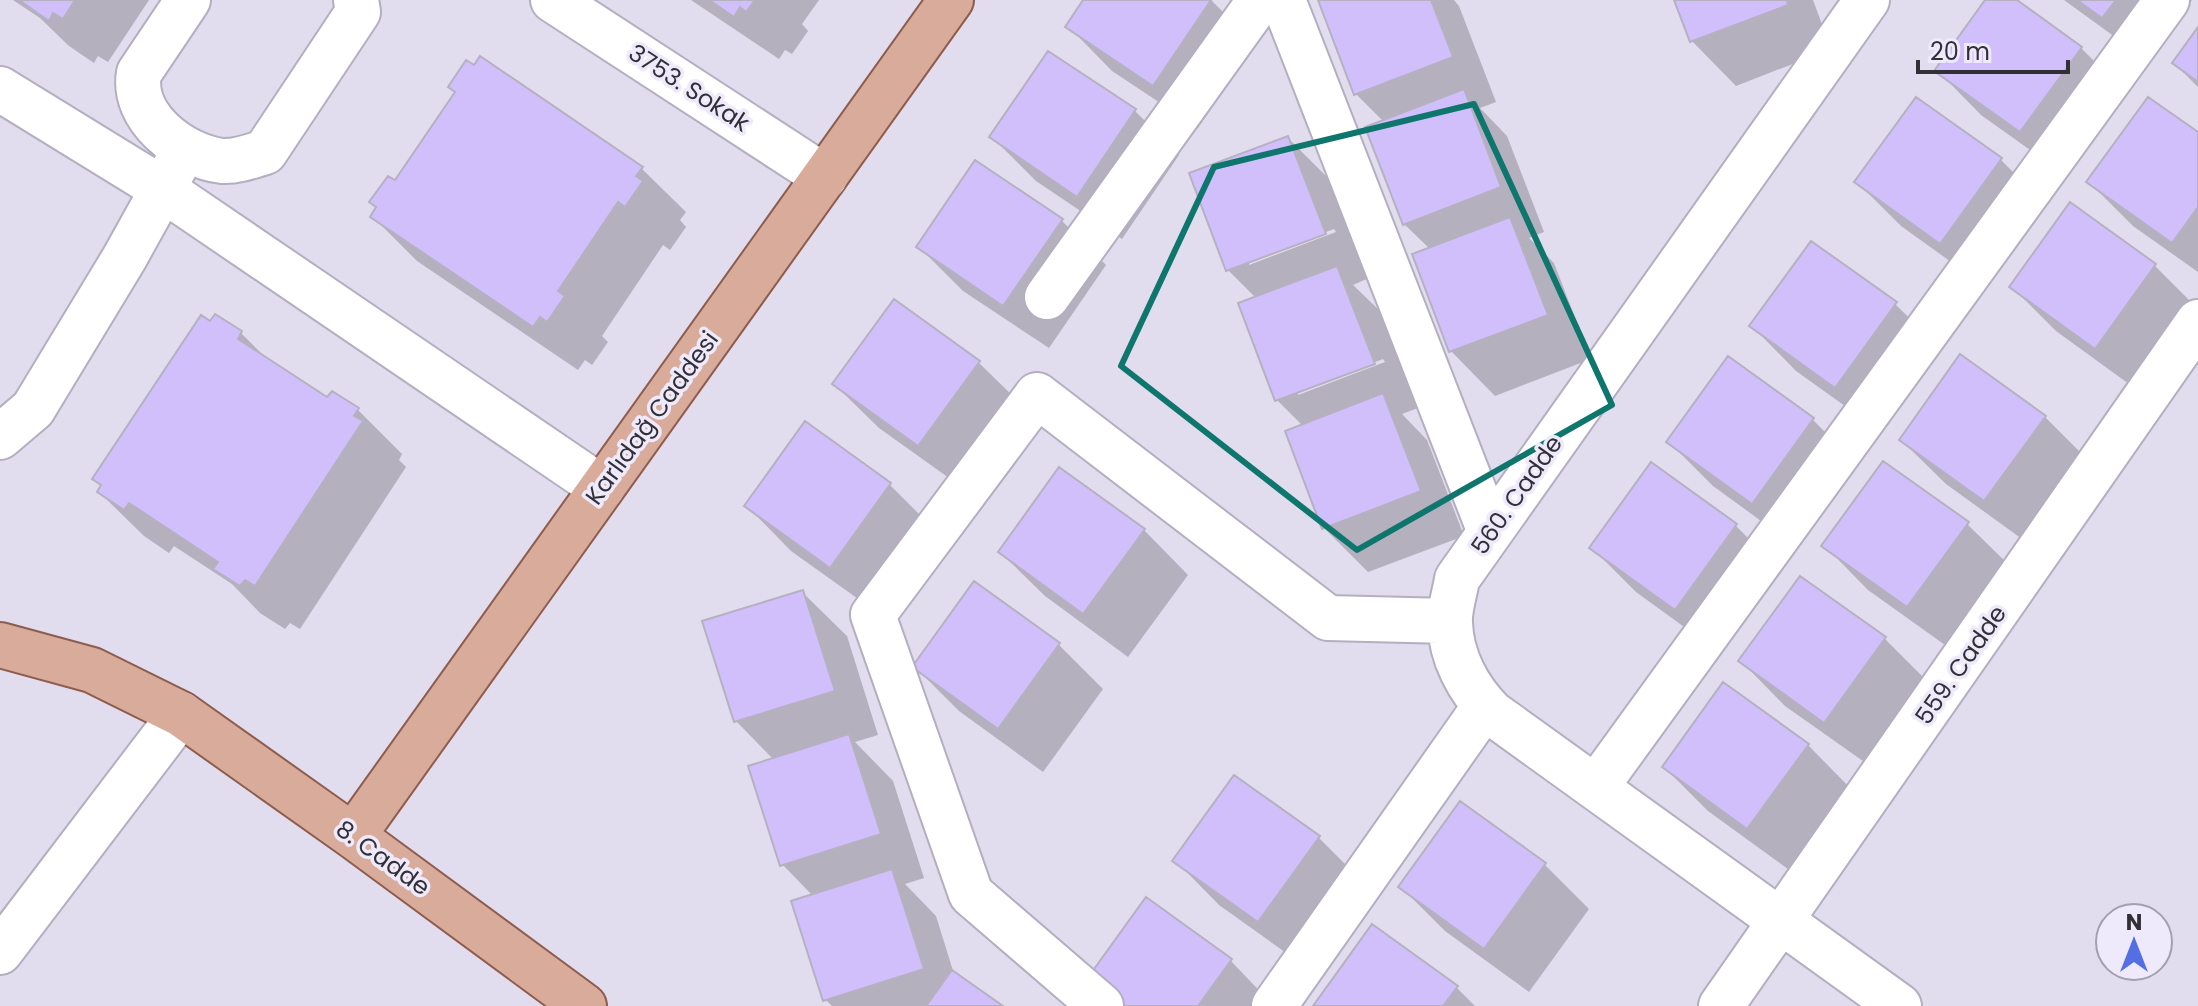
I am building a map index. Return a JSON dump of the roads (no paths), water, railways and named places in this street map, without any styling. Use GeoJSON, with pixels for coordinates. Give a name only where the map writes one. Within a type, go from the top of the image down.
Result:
{"type":"FeatureCollection","features":[{"type":"Feature","properties":{"kind":"main road","name":"Karlıdağ Caddesi"},"geometry":{"type":"LineString","coordinates":[[353,836],[951,0]]}},
{"type":"Feature","properties":{"kind":"main road","name":"8. Cadde"},"geometry":{"type":"LineString","coordinates":[[0,645],[92,670],[181,714],[584,1006]]}},
{"type":"Feature","properties":{"kind":"street"},"geometry":{"type":"LineString","coordinates":[[188,0],[139,73],[136,87],[141,106],[151,120],[186,149],[222,161],[265,152],[358,12],[356,0]]}},
{"type":"Feature","properties":{"kind":"street","name":"3753. Sokak"},"geometry":{"type":"LineString","coordinates":[[553,0],[825,177]]}},
{"type":"Feature","properties":{"kind":"street"},"geometry":{"type":"LineString","coordinates":[[1047,297],[1260,0]]}},
{"type":"Feature","properties":{"kind":"street"},"geometry":{"type":"LineString","coordinates":[[1283,0],[1490,532]]}},
{"type":"Feature","properties":{"kind":"street"},"geometry":{"type":"LineString","coordinates":[[1596,787],[2167,0]]}},
{"type":"Feature","properties":{"kind":"street","name":"560. Cadde"},"geometry":{"type":"LineString","coordinates":[[1850,9],[1457,579],[1449,621],[1454,656],[1485,706],[1899,1006]]}},
{"type":"Feature","properties":{"kind":"street"},"geometry":{"type":"LineString","coordinates":[[0,89],[161,188],[602,488]]}},
{"type":"Feature","properties":{"kind":"street"},"geometry":{"type":"LineString","coordinates":[[0,437],[33,409],[186,149]]}},
{"type":"Feature","properties":{"kind":"street","name":"559. Cadde"},"geometry":{"type":"LineString","coordinates":[[1721,1006],[2198,322]]}},
{"type":"Feature","properties":{"kind":"street"},"geometry":{"type":"LineString","coordinates":[[1101,1006],[971,894],[873,615],[1037,395],[1328,618],[1449,621]]}},
{"type":"Feature","properties":{"kind":"street"},"geometry":{"type":"LineString","coordinates":[[1274,1006],[1485,706]]}},
{"type":"Feature","properties":{"kind":"street"},"geometry":{"type":"LineString","coordinates":[[0,952],[181,714]]}}]}
